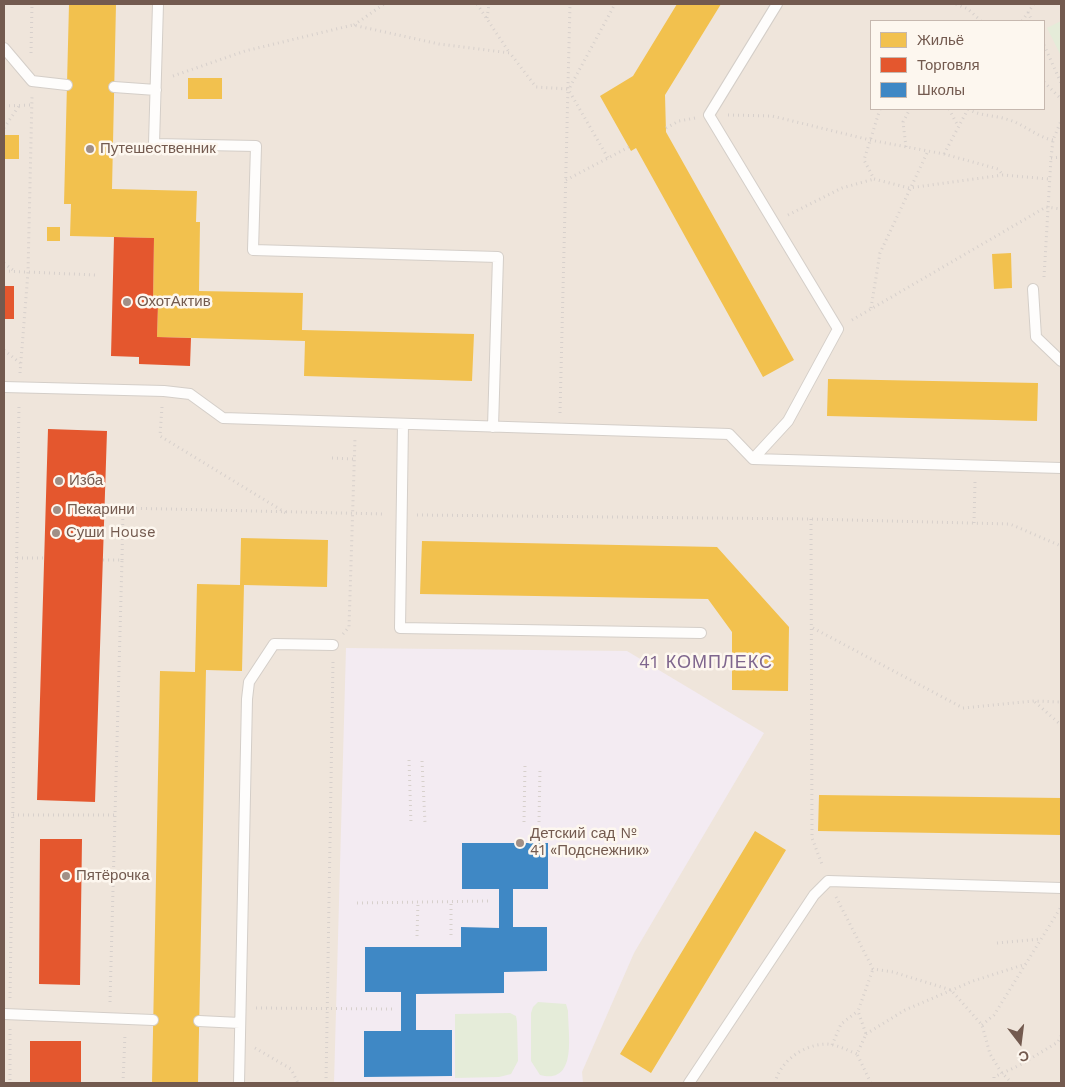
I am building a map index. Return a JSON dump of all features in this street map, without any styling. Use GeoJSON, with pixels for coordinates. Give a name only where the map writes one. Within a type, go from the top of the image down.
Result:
{"type":"FeatureCollection","features":[{"type":"Feature","properties":{"kind":"lane"},"geometry":{"type":"LineString","coordinates":[[158,4],[154,144],[256,146],[253,250],[498,257],[493,427]]}},
{"type":"Feature","properties":{"kind":"lane"},"geometry":{"type":"LineString","coordinates":[[753,459],[788,421],[838,329],[709,115],[777,4]]}},
{"type":"Feature","properties":{"kind":"lane"},"geometry":{"type":"LineString","coordinates":[[4,48],[32,81],[67,85]]}},
{"type":"Feature","properties":{"kind":"lane"},"geometry":{"type":"LineString","coordinates":[[114,87],[156,86]]}},
{"type":"Feature","properties":{"kind":"lane"},"geometry":{"type":"LineString","coordinates":[[1033,289],[1036,337],[1061,361]]}},
{"type":"Feature","properties":{"kind":"lane"},"geometry":{"type":"LineString","coordinates":[[4,387],[164,391],[190,394],[223,418],[729,434],[753,459],[1061,468]]}},
{"type":"Feature","properties":{"kind":"lane"},"geometry":{"type":"LineString","coordinates":[[403,424],[400,628],[701,633]]}},
{"type":"Feature","properties":{"kind":"lane"},"geometry":{"type":"LineString","coordinates":[[239,1083],[246,699],[249,682],[274,644],[333,645]]}},
{"type":"Feature","properties":{"kind":"lane"},"geometry":{"type":"LineString","coordinates":[[689,1083],[814,895],[828,881],[1061,888]]}},
{"type":"Feature","properties":{"kind":"lane"},"geometry":{"type":"LineString","coordinates":[[7,1014],[153,1020]]}},
{"type":"Feature","properties":{"kind":"lane"},"geometry":{"type":"LineString","coordinates":[[200,1021],[240,1023]]}},
{"type":"Feature","properties":{"kind":"path"},"geometry":{"type":"LineString","coordinates":[[31,54],[32,4]]}},
{"type":"Feature","properties":{"kind":"path"},"geometry":{"type":"LineString","coordinates":[[156,86],[245,51],[353,25],[384,4]]}},
{"type":"Feature","properties":{"kind":"path"},"geometry":{"type":"LineString","coordinates":[[477,4],[536,87],[568,89]]}},
{"type":"Feature","properties":{"kind":"path"},"geometry":{"type":"LineString","coordinates":[[487,18],[489,4]]}},
{"type":"Feature","properties":{"kind":"path"},"geometry":{"type":"LineString","coordinates":[[560,429],[570,4]]}},
{"type":"Feature","properties":{"kind":"path"},"geometry":{"type":"LineString","coordinates":[[568,89],[615,4]]}},
{"type":"Feature","properties":{"kind":"path"},"geometry":{"type":"LineString","coordinates":[[956,4],[968,9],[980,20]]}},
{"type":"Feature","properties":{"kind":"path"},"geometry":{"type":"LineString","coordinates":[[1023,20],[1034,4]]}},
{"type":"Feature","properties":{"kind":"path"},"geometry":{"type":"LineString","coordinates":[[1028,12],[1032,20]]}},
{"type":"Feature","properties":{"kind":"path"},"geometry":{"type":"LineString","coordinates":[[353,25],[439,44],[510,52]]}},
{"type":"Feature","properties":{"kind":"path"},"geometry":{"type":"LineString","coordinates":[[1045,47],[1061,83]]}},
{"type":"Feature","properties":{"kind":"path"},"geometry":{"type":"LineString","coordinates":[[1045,83],[1061,99]]}},
{"type":"Feature","properties":{"kind":"path"},"geometry":{"type":"LineString","coordinates":[[568,89],[608,158]]}},
{"type":"Feature","properties":{"kind":"path"},"geometry":{"type":"LineString","coordinates":[[10,1083],[7,1014],[13,814],[20,363],[28,272],[32,90]]}},
{"type":"Feature","properties":{"kind":"path"},"geometry":{"type":"LineString","coordinates":[[4,106],[31,105]]}},
{"type":"Feature","properties":{"kind":"path"},"geometry":{"type":"LineString","coordinates":[[4,128],[19,106]]}},
{"type":"Feature","properties":{"kind":"path"},"geometry":{"type":"LineString","coordinates":[[874,179],[864,160],[880,110]]}},
{"type":"Feature","properties":{"kind":"path"},"geometry":{"type":"LineString","coordinates":[[906,147],[903,122],[909,110]]}},
{"type":"Feature","properties":{"kind":"path"},"geometry":{"type":"LineString","coordinates":[[950,110],[959,127]]}},
{"type":"Feature","properties":{"kind":"path"},"geometry":{"type":"LineString","coordinates":[[944,154],[968,110]]}},
{"type":"Feature","properties":{"kind":"path"},"geometry":{"type":"LineString","coordinates":[[970,110],[976,114],[1008,119],[1045,139],[1053,140]]}},
{"type":"Feature","properties":{"kind":"path"},"geometry":{"type":"LineString","coordinates":[[666,128],[679,121],[709,115],[772,116],[870,140],[944,154],[998,169],[1003,175]]}},
{"type":"Feature","properties":{"kind":"path"},"geometry":{"type":"LineString","coordinates":[[1033,289],[1045,276],[1046,207],[1051,158],[1053,140],[1061,121]]}},
{"type":"Feature","properties":{"kind":"path"},"geometry":{"type":"LineString","coordinates":[[566,180],[629,147]]}},
{"type":"Feature","properties":{"kind":"path"},"geometry":{"type":"LineString","coordinates":[[871,308],[880,253],[928,151]]}},
{"type":"Feature","properties":{"kind":"path"},"geometry":{"type":"LineString","coordinates":[[1051,158],[1061,158]]}},
{"type":"Feature","properties":{"kind":"path"},"geometry":{"type":"LineString","coordinates":[[774,222],[842,188],[874,179],[909,188],[1003,175],[1049,179]]}},
{"type":"Feature","properties":{"kind":"path"},"geometry":{"type":"LineString","coordinates":[[838,329],[1046,207],[1061,209]]}},
{"type":"Feature","properties":{"kind":"path"},"geometry":{"type":"LineString","coordinates":[[4,263],[14,271]]}},
{"type":"Feature","properties":{"kind":"path"},"geometry":{"type":"LineString","coordinates":[[4,271],[95,274]]}},
{"type":"Feature","properties":{"kind":"path"},"geometry":{"type":"LineString","coordinates":[[4,350],[20,363]]}},
{"type":"Feature","properties":{"kind":"path"},"geometry":{"type":"LineString","coordinates":[[164,391],[160,436],[287,513]]}},
{"type":"Feature","properties":{"kind":"path"},"geometry":{"type":"LineString","coordinates":[[326,1083],[333,645],[349,627],[356,422]]}},
{"type":"Feature","properties":{"kind":"path"},"geometry":{"type":"LineString","coordinates":[[332,458],[354,458]]}},
{"type":"Feature","properties":{"kind":"path"},"geometry":{"type":"LineString","coordinates":[[974,523],[975,466]]}},
{"type":"Feature","properties":{"kind":"path"},"geometry":{"type":"LineString","coordinates":[[110,1017],[123,508],[287,513],[811,519],[1010,524],[1061,546]]}},
{"type":"Feature","properties":{"kind":"path"},"geometry":{"type":"LineString","coordinates":[[811,519],[813,628],[812,838],[828,881],[873,970],[858,1010],[841,1024],[832,1045]]}},
{"type":"Feature","properties":{"kind":"path"},"geometry":{"type":"LineString","coordinates":[[17,558],[44,558]]}},
{"type":"Feature","properties":{"kind":"path"},"geometry":{"type":"LineString","coordinates":[[103,560],[122,560]]}},
{"type":"Feature","properties":{"kind":"path"},"geometry":{"type":"LineString","coordinates":[[813,628],[963,708],[1034,702],[1061,702]]}},
{"type":"Feature","properties":{"kind":"path"},"geometry":{"type":"LineString","coordinates":[[1034,702],[1061,724]]}},
{"type":"Feature","properties":{"kind":"path"},"geometry":{"type":"LineString","coordinates":[[409,760],[411,824]]}},
{"type":"Feature","properties":{"kind":"path"},"geometry":{"type":"LineString","coordinates":[[422,761],[425,823]]}},
{"type":"Feature","properties":{"kind":"path"},"geometry":{"type":"LineString","coordinates":[[524,822],[525,764]]}},
{"type":"Feature","properties":{"kind":"path"},"geometry":{"type":"LineString","coordinates":[[539,822],[540,767]]}},
{"type":"Feature","properties":{"kind":"path"},"geometry":{"type":"LineString","coordinates":[[13,814],[114,816]]}},
{"type":"Feature","properties":{"kind":"path"},"geometry":{"type":"LineString","coordinates":[[357,903],[490,901]]}},
{"type":"Feature","properties":{"kind":"path"},"geometry":{"type":"LineString","coordinates":[[417,936],[418,902]]}},
{"type":"Feature","properties":{"kind":"path"},"geometry":{"type":"LineString","coordinates":[[451,902],[451,935]]}},
{"type":"Feature","properties":{"kind":"path"},"geometry":{"type":"LineString","coordinates":[[982,1025],[994,1015],[1061,907]]}},
{"type":"Feature","properties":{"kind":"path"},"geometry":{"type":"LineString","coordinates":[[997,943],[1041,939]]}},
{"type":"Feature","properties":{"kind":"path"},"geometry":{"type":"LineString","coordinates":[[857,1054],[866,1034],[905,1010],[952,990],[1026,964]]}},
{"type":"Feature","properties":{"kind":"path"},"geometry":{"type":"LineString","coordinates":[[873,970],[893,972],[952,990],[982,1025],[990,1054],[1001,1072],[1012,1083]]}},
{"type":"Feature","properties":{"kind":"path"},"geometry":{"type":"LineString","coordinates":[[241,1008],[394,1008]]}},
{"type":"Feature","properties":{"kind":"path"},"geometry":{"type":"LineString","coordinates":[[858,1010],[866,1034]]}},
{"type":"Feature","properties":{"kind":"path"},"geometry":{"type":"LineString","coordinates":[[123,1083],[126,1018]]}},
{"type":"Feature","properties":{"kind":"path"},"geometry":{"type":"LineString","coordinates":[[994,1083],[994,1077],[1001,1072],[1020,1065],[1058,1042],[1061,1036]]}},
{"type":"Feature","properties":{"kind":"path"},"geometry":{"type":"LineString","coordinates":[[240,1039],[291,1069],[298,1083]]}},
{"type":"Feature","properties":{"kind":"path"},"geometry":{"type":"LineString","coordinates":[[775,1083],[782,1066],[791,1057],[805,1050],[826,1044],[857,1054],[871,1083]]}},
{"type":"Feature","properties":{"kind":"shaded area","name":"41 КОМПЛЕКС"},"geometry":{"type":"Polygon","coordinates":[[[4,4],[1061,4],[1061,1083],[4,1083],[4,4]]]}},
{"type":"Feature","properties":{"kind":"shaded area","name":"Детский сад № 41 «Подснежник»"},"geometry":{"type":"Polygon","coordinates":[[[346,648],[627,651],[764,733],[634,953],[582,1072],[583,1083],[334,1083],[346,648]]]}},
{"type":"Feature","properties":{"kind":"green space"},"geometry":{"type":"Polygon","coordinates":[[[1061,21],[1061,56],[1047,28],[1061,21]]]}},
{"type":"Feature","properties":{"kind":"green space"},"geometry":{"type":"Polygon","coordinates":[[[538,1002],[566,1004],[568,1011],[569,1044],[566,1065],[560,1072],[552,1076],[540,1075],[531,1061],[531,1013],[533,1007],[538,1002]]]}},
{"type":"Feature","properties":{"kind":"green space"},"geometry":{"type":"Polygon","coordinates":[[[510,1013],[516,1016],[517,1022],[518,1061],[511,1074],[499,1077],[455,1078],[455,1014],[510,1013]]]}},
{"type":"Feature","properties":{"kind":"building: Жильё"},"geometry":{"type":"Polygon","coordinates":[[[69,4],[116,4],[112,189],[197,191],[196,222],[200,222],[199,291],[303,293],[302,330],[474,334],[472,381],[304,376],[305,341],[157,337],[158,305],[153,305],[154,238],[70,236],[71,204],[64,204],[69,4]]]}},
{"type":"Feature","properties":{"kind":"building: Жильё"},"geometry":{"type":"Polygon","coordinates":[[[677,4],[721,4],[665,95],[666,132],[794,360],[763,377],[636,148],[631,151],[600,96],[633,76],[677,4]]]}},
{"type":"Feature","properties":{"kind":"building: Жильё"},"geometry":{"type":"Polygon","coordinates":[[[188,78],[222,78],[222,99],[188,99],[188,78]]]}},
{"type":"Feature","properties":{"kind":"building: Жильё"},"geometry":{"type":"Polygon","coordinates":[[[4,135],[19,135],[19,159],[4,159],[4,135]]]}},
{"type":"Feature","properties":{"kind":"building: Жильё"},"geometry":{"type":"Polygon","coordinates":[[[47,227],[60,227],[60,241],[47,241],[47,227]]]}},
{"type":"Feature","properties":{"kind":"building: Жильё"},"geometry":{"type":"Polygon","coordinates":[[[1011,253],[1012,288],[994,289],[992,254],[1011,253]]]}},
{"type":"Feature","properties":{"kind":"building: Жильё"},"geometry":{"type":"Polygon","coordinates":[[[828,379],[1038,383],[1037,421],[827,416],[828,379]]]}},
{"type":"Feature","properties":{"kind":"building: Жильё"},"geometry":{"type":"Polygon","coordinates":[[[241,538],[328,540],[327,587],[244,585],[242,671],[206,670],[198,1083],[152,1083],[160,671],[195,672],[197,584],[240,585],[241,538]]]}},
{"type":"Feature","properties":{"kind":"building: Жильё"},"geometry":{"type":"Polygon","coordinates":[[[422,541],[717,547],[789,627],[788,691],[732,690],[732,632],[708,599],[420,594],[422,541]]]}},
{"type":"Feature","properties":{"kind":"building: Жильё"},"geometry":{"type":"Polygon","coordinates":[[[819,795],[1061,798],[1061,835],[818,831],[819,795]]]}},
{"type":"Feature","properties":{"kind":"building: Жильё"},"geometry":{"type":"Polygon","coordinates":[[[755,831],[786,850],[651,1073],[620,1054],[755,831]]]}},
{"type":"Feature","properties":{"kind":"building: Торговля"},"geometry":{"type":"Polygon","coordinates":[[[114,237],[154,238],[153,305],[158,305],[157,337],[191,338],[190,366],[139,364],[139,357],[111,356],[114,237]]]}},
{"type":"Feature","properties":{"kind":"building: Торговля"},"geometry":{"type":"Polygon","coordinates":[[[4,286],[14,286],[14,319],[4,319],[4,286]]]}},
{"type":"Feature","properties":{"kind":"building: Торговля"},"geometry":{"type":"Polygon","coordinates":[[[48,429],[107,431],[95,802],[37,800],[48,429]]]}},
{"type":"Feature","properties":{"kind":"building: Торговля"},"geometry":{"type":"Polygon","coordinates":[[[40,839],[82,839],[80,985],[39,984],[40,839]]]}},
{"type":"Feature","properties":{"kind":"building: Торговля"},"geometry":{"type":"Polygon","coordinates":[[[30,1041],[81,1041],[81,1083],[30,1083],[30,1041]]]}},
{"type":"Feature","properties":{"kind":"building: Школы"},"geometry":{"type":"Polygon","coordinates":[[[462,843],[548,843],[548,889],[513,889],[513,927],[547,927],[547,971],[504,972],[504,993],[416,994],[416,1030],[452,1030],[452,1076],[364,1077],[364,1031],[401,1031],[401,992],[365,992],[365,947],[461,947],[461,927],[499,928],[499,889],[462,889],[462,843]]]}},
{"type":"Feature","properties":{"kind":"place","name":"Путешественник"},"geometry":{"type":"Point","coordinates":[90,149]}},
{"type":"Feature","properties":{"kind":"place","name":"ОхотАктив"},"geometry":{"type":"Point","coordinates":[127,302]}},
{"type":"Feature","properties":{"kind":"place","name":"Изба"},"geometry":{"type":"Point","coordinates":[59,481]}},
{"type":"Feature","properties":{"kind":"place","name":"Пекарини"},"geometry":{"type":"Point","coordinates":[57,510]}},
{"type":"Feature","properties":{"kind":"place","name":"Суши House"},"geometry":{"type":"Point","coordinates":[56,533]}},
{"type":"Feature","properties":{"kind":"place","name":"Детский сад № 41 «Подснежник»"},"geometry":{"type":"Point","coordinates":[520,843]}},
{"type":"Feature","properties":{"kind":"place","name":"Пятёрочка"},"geometry":{"type":"Point","coordinates":[66,876]}},
{"type":"Feature","properties":{"kind":"district","name":"41 КОМПЛЕКС"},"geometry":{"type":"Point","coordinates":[706,663]}}]}
